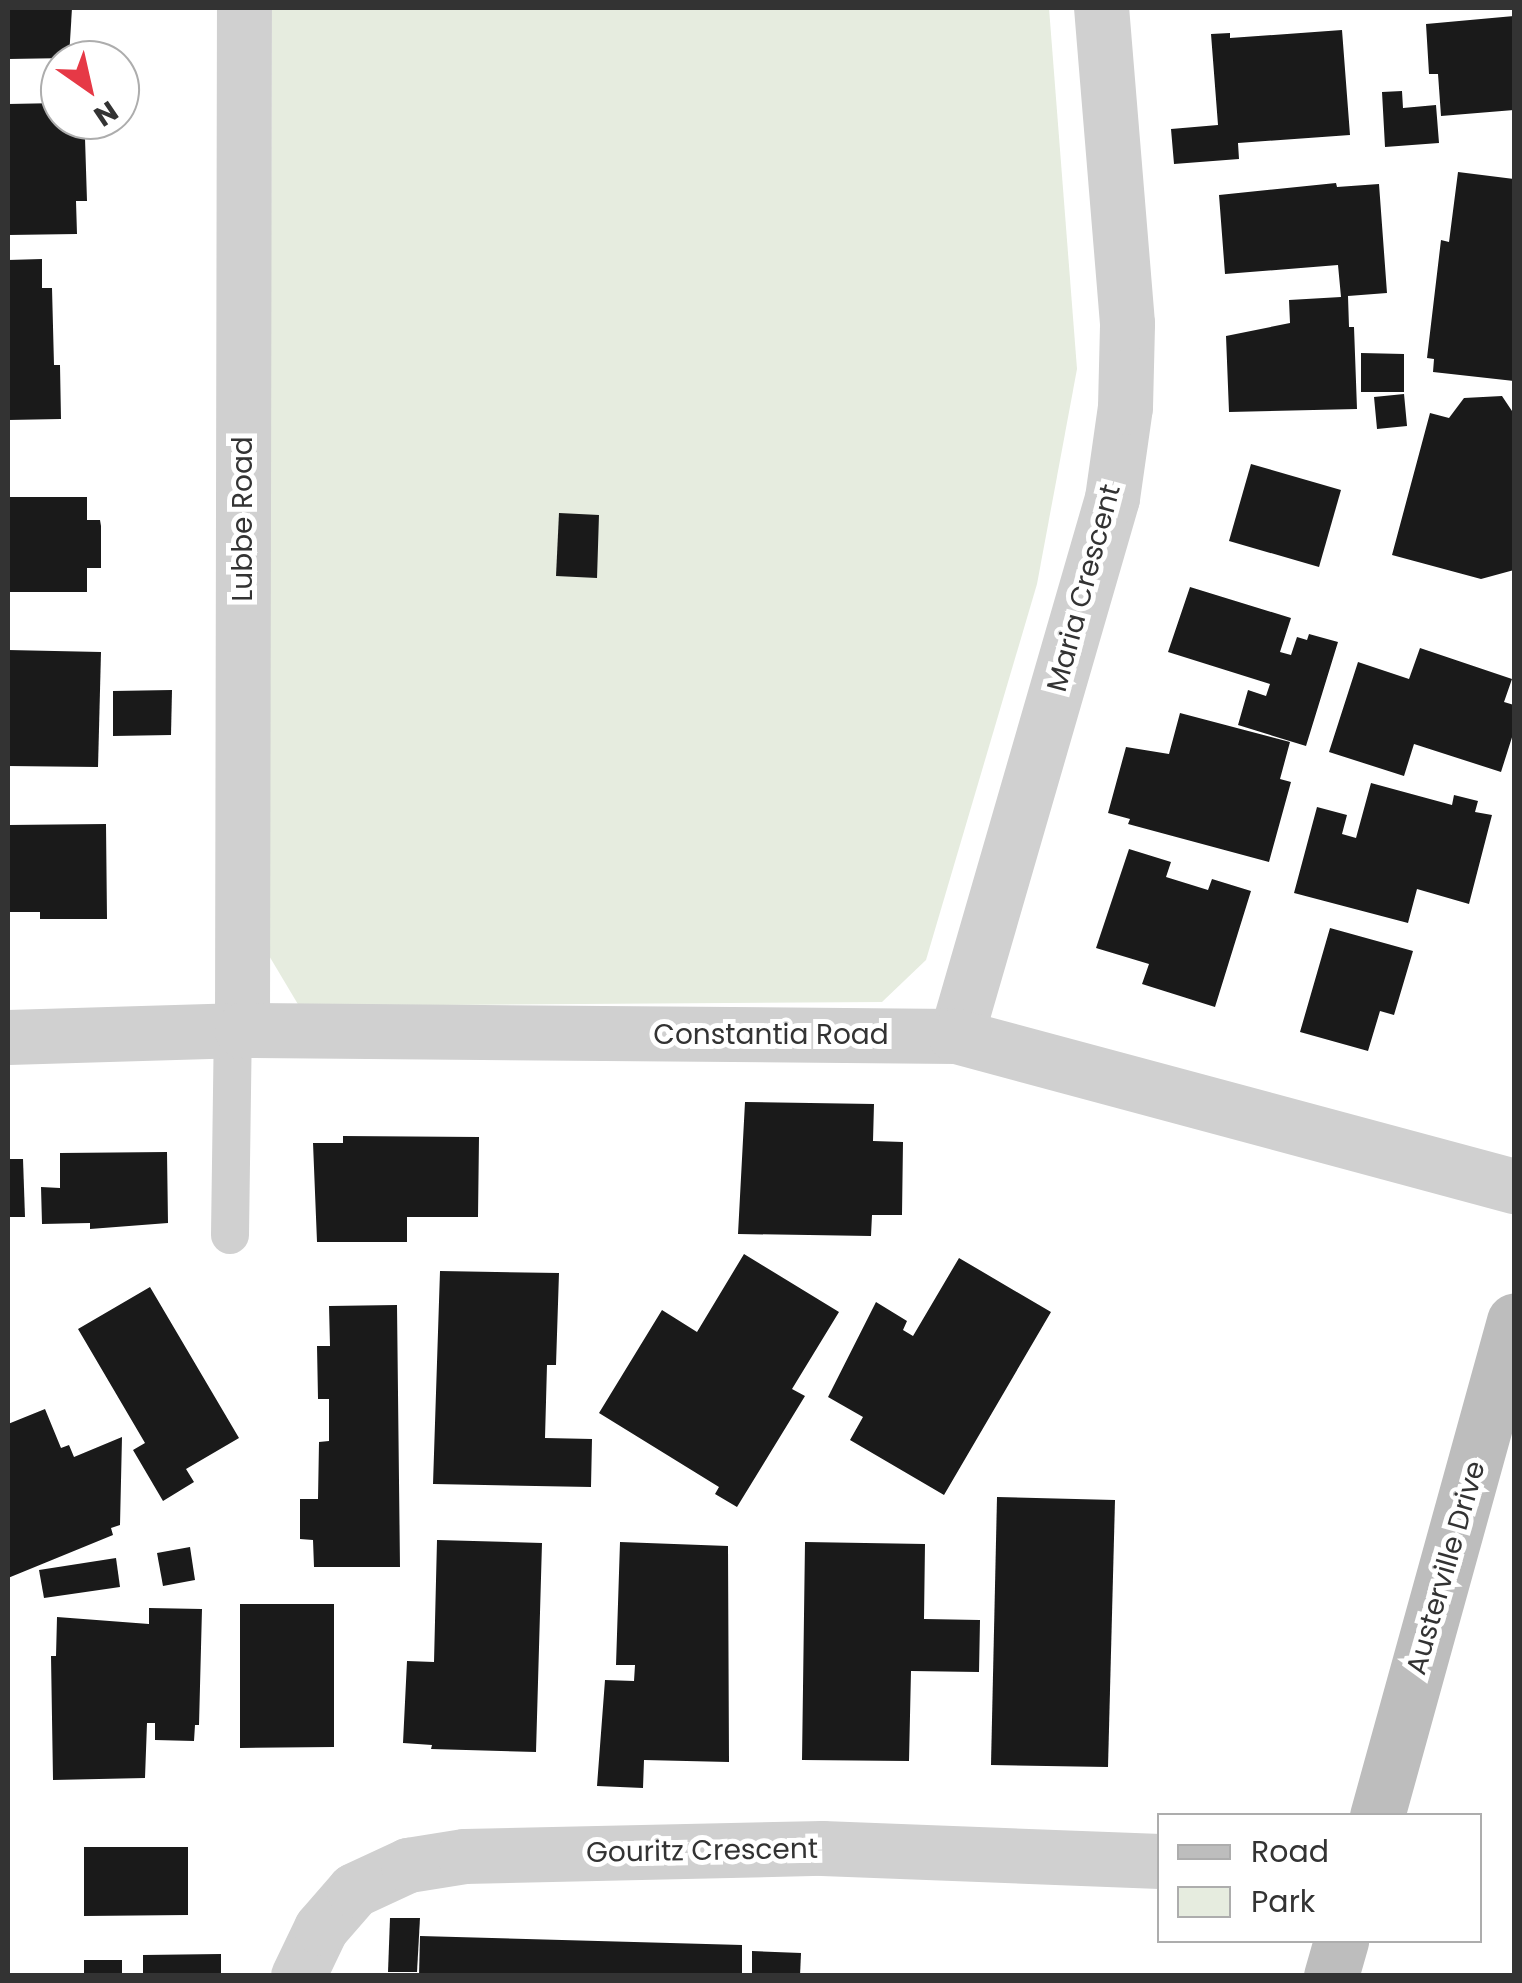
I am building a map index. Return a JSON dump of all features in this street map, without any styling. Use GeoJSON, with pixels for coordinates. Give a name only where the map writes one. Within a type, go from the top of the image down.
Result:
{"type":"FeatureCollection","features":[{"type":"Feature","properties":{"kind":"street","name":"Lubbe Road"},"geometry":{"type":"LineString","coordinates":[[237,1031],[244,8]]}},
{"type":"Feature","properties":{"kind":"street","name":"Maria Crescent"},"geometry":{"type":"LineString","coordinates":[[956,1036],[1112,498],[1120,443],[1127,323],[1101,8]]}},
{"type":"Feature","properties":{"kind":"street","name":"Constantia Road"},"geometry":{"type":"LineString","coordinates":[[8,1037],[237,1031],[956,1036],[1514,1186]]}},
{"type":"Feature","properties":{"kind":"street","name":"Austerville Drive"},"geometry":{"type":"LineString","coordinates":[[1378,1813],[1514,1321]]}},
{"type":"Feature","properties":{"kind":"street","name":"Gouritz Crescent"},"geometry":{"type":"LineString","coordinates":[[298,1976],[320,1928],[354,1890],[408,1865],[464,1856],[822,1848],[1157,1861]]}},
{"type":"Feature","properties":{"kind":"street"},"geometry":{"type":"LineString","coordinates":[[1331,1976],[1340,1943]]}},
{"type":"Feature","properties":{"kind":"lane"},"geometry":{"type":"LineString","coordinates":[[230,1235],[237,1031]]}},
{"type":"Feature","properties":{"kind":"green space"},"geometry":{"type":"Polygon","coordinates":[[[272,8],[1049,8],[1077,369],[1037,584],[926,960],[882,1002],[299,1006],[268,954],[272,8]]]}},
{"type":"Feature","properties":{"kind":"building"},"geometry":{"type":"Polygon","coordinates":[[[8,8],[72,8],[70,40],[40,40],[40,58],[8,59],[8,8]]]}},
{"type":"Feature","properties":{"kind":"building"},"geometry":{"type":"Polygon","coordinates":[[[1514,16],[1514,110],[1441,116],[1438,74],[1429,74],[1426,24],[1514,16]]]}},
{"type":"Feature","properties":{"kind":"building"},"geometry":{"type":"Polygon","coordinates":[[[1342,30],[1350,135],[1238,143],[1239,159],[1174,164],[1171,129],[1218,125],[1211,34],[1230,33],[1230,38],[1342,30]]]}},
{"type":"Feature","properties":{"kind":"building"},"geometry":{"type":"Polygon","coordinates":[[[1402,91],[1403,108],[1436,105],[1439,143],[1385,147],[1382,92],[1402,91]]]}},
{"type":"Feature","properties":{"kind":"building"},"geometry":{"type":"Polygon","coordinates":[[[40,103],[40,140],[85,140],[87,201],[76,201],[77,234],[8,235],[8,104],[40,103]]]}},
{"type":"Feature","properties":{"kind":"building"},"geometry":{"type":"Polygon","coordinates":[[[1458,172],[1514,179],[1514,381],[1433,372],[1434,359],[1427,358],[1441,240],[1449,242],[1458,172]]]}},
{"type":"Feature","properties":{"kind":"building"},"geometry":{"type":"Polygon","coordinates":[[[1336,183],[1337,187],[1379,184],[1387,293],[1348,296],[1349,327],[1354,327],[1357,409],[1229,412],[1226,336],[1290,323],[1289,300],[1341,297],[1338,265],[1225,274],[1219,195],[1336,183]]]}},
{"type":"Feature","properties":{"kind":"building"},"geometry":{"type":"Polygon","coordinates":[[[42,259],[42,288],[52,288],[54,365],[60,365],[61,419],[8,420],[8,260],[42,259]]]}},
{"type":"Feature","properties":{"kind":"building"},"geometry":{"type":"Polygon","coordinates":[[[1361,353],[1404,354],[1404,392],[1361,392],[1361,353]]]}},
{"type":"Feature","properties":{"kind":"building"},"geometry":{"type":"Polygon","coordinates":[[[1404,394],[1407,426],[1377,429],[1374,397],[1404,394]]]}},
{"type":"Feature","properties":{"kind":"building"},"geometry":{"type":"Polygon","coordinates":[[[1502,396],[1514,414],[1514,570],[1481,579],[1392,555],[1430,413],[1449,418],[1464,398],[1502,396]]]}},
{"type":"Feature","properties":{"kind":"building"},"geometry":{"type":"Polygon","coordinates":[[[1251,464],[1341,490],[1319,567],[1229,541],[1251,464]]]}},
{"type":"Feature","properties":{"kind":"building"},"geometry":{"type":"Polygon","coordinates":[[[8,497],[87,497],[87,520],[100,520],[101,568],[87,568],[87,592],[8,592],[8,497]]]}},
{"type":"Feature","properties":{"kind":"building"},"geometry":{"type":"Polygon","coordinates":[[[559,513],[599,515],[597,578],[556,576],[559,513]]]}},
{"type":"Feature","properties":{"kind":"building"},"geometry":{"type":"Polygon","coordinates":[[[1190,587],[1291,618],[1280,652],[1291,655],[1297,637],[1307,640],[1309,634],[1338,642],[1306,746],[1238,725],[1248,690],[1266,696],[1270,684],[1168,652],[1190,587]]]}},
{"type":"Feature","properties":{"kind":"building"},"geometry":{"type":"Polygon","coordinates":[[[1420,648],[1512,679],[1504,702],[1514,705],[1514,731],[1501,772],[1414,744],[1404,776],[1329,752],[1358,662],[1409,679],[1420,648]]]}},
{"type":"Feature","properties":{"kind":"building"},"geometry":{"type":"Polygon","coordinates":[[[8,650],[101,652],[98,767],[8,766],[8,650]]]}},
{"type":"Feature","properties":{"kind":"building"},"geometry":{"type":"Polygon","coordinates":[[[172,690],[171,735],[113,736],[113,691],[172,690]]]}},
{"type":"Feature","properties":{"kind":"building"},"geometry":{"type":"Polygon","coordinates":[[[1180,713],[1290,742],[1280,779],[1291,782],[1269,862],[1128,824],[1130,819],[1108,813],[1126,747],[1169,754],[1180,713]]]}},
{"type":"Feature","properties":{"kind":"building"},"geometry":{"type":"Polygon","coordinates":[[[1371,783],[1452,805],[1454,795],[1478,801],[1475,812],[1492,815],[1469,904],[1417,889],[1408,923],[1294,893],[1317,807],[1347,815],[1342,834],[1356,838],[1371,783]]]}},
{"type":"Feature","properties":{"kind":"building"},"geometry":{"type":"Polygon","coordinates":[[[106,824],[107,919],[40,919],[40,912],[8,912],[8,825],[106,824]]]}},
{"type":"Feature","properties":{"kind":"building"},"geometry":{"type":"Polygon","coordinates":[[[1129,849],[1171,862],[1166,877],[1208,890],[1212,879],[1251,891],[1215,1007],[1142,984],[1149,964],[1096,948],[1129,849]]]}},
{"type":"Feature","properties":{"kind":"building"},"geometry":{"type":"Polygon","coordinates":[[[1330,928],[1413,951],[1394,1015],[1380,1011],[1368,1051],[1300,1032],[1330,928]]]}},
{"type":"Feature","properties":{"kind":"building"},"geometry":{"type":"Polygon","coordinates":[[[745,1102],[874,1104],[873,1141],[903,1142],[902,1215],[872,1215],[871,1236],[738,1234],[745,1102]]]}},
{"type":"Feature","properties":{"kind":"building"},"geometry":{"type":"Polygon","coordinates":[[[343,1136],[479,1137],[478,1217],[407,1217],[407,1242],[317,1242],[313,1143],[343,1143],[343,1136]]]}},
{"type":"Feature","properties":{"kind":"building"},"geometry":{"type":"Polygon","coordinates":[[[167,1152],[168,1223],[90,1229],[90,1223],[42,1224],[41,1187],[60,1188],[60,1153],[167,1152]]]}},
{"type":"Feature","properties":{"kind":"building"},"geometry":{"type":"Polygon","coordinates":[[[8,1159],[23,1159],[25,1217],[8,1217],[8,1159]]]}},
{"type":"Feature","properties":{"kind":"building"},"geometry":{"type":"Polygon","coordinates":[[[744,1254],[839,1312],[792,1389],[805,1396],[737,1507],[715,1494],[719,1487],[599,1413],[662,1310],[697,1332],[744,1254]]]}},
{"type":"Feature","properties":{"kind":"building"},"geometry":{"type":"Polygon","coordinates":[[[959,1258],[1051,1312],[944,1495],[850,1440],[863,1417],[828,1397],[876,1302],[907,1321],[903,1330],[913,1336],[959,1258]]]}},
{"type":"Feature","properties":{"kind":"building"},"geometry":{"type":"Polygon","coordinates":[[[440,1271],[559,1273],[556,1365],[547,1365],[545,1438],[592,1439],[591,1487],[433,1484],[440,1271]]]}},
{"type":"Feature","properties":{"kind":"building"},"geometry":{"type":"Polygon","coordinates":[[[150,1287],[239,1438],[186,1469],[194,1482],[163,1501],[133,1450],[145,1443],[78,1329],[150,1287]]]}},
{"type":"Feature","properties":{"kind":"building"},"geometry":{"type":"Polygon","coordinates":[[[397,1305],[400,1567],[314,1567],[313,1540],[300,1539],[300,1499],[318,1499],[319,1442],[329,1441],[329,1399],[318,1399],[317,1346],[330,1346],[329,1306],[397,1305]]]}},
{"type":"Feature","properties":{"kind":"building"},"geometry":{"type":"Polygon","coordinates":[[[45,1409],[61,1448],[69,1445],[74,1457],[122,1437],[120,1525],[111,1528],[113,1535],[8,1578],[8,1424],[45,1409]]]}},
{"type":"Feature","properties":{"kind":"building"},"geometry":{"type":"Polygon","coordinates":[[[997,1497],[1115,1500],[1108,1767],[991,1765],[997,1497]]]}},
{"type":"Feature","properties":{"kind":"building"},"geometry":{"type":"Polygon","coordinates":[[[437,1540],[542,1543],[536,1752],[431,1749],[432,1745],[403,1743],[407,1661],[434,1662],[437,1540]]]}},
{"type":"Feature","properties":{"kind":"building"},"geometry":{"type":"Polygon","coordinates":[[[620,1542],[728,1546],[729,1762],[644,1760],[643,1788],[597,1786],[605,1680],[634,1681],[635,1665],[616,1665],[620,1542]]]}},
{"type":"Feature","properties":{"kind":"building"},"geometry":{"type":"Polygon","coordinates":[[[805,1542],[925,1544],[924,1619],[980,1620],[979,1672],[911,1671],[909,1761],[802,1760],[805,1542]]]}},
{"type":"Feature","properties":{"kind":"building"},"geometry":{"type":"Polygon","coordinates":[[[190,1547],[195,1580],[163,1586],[157,1553],[190,1547]]]}},
{"type":"Feature","properties":{"kind":"building"},"geometry":{"type":"Polygon","coordinates":[[[116,1558],[120,1587],[44,1598],[39,1570],[116,1558]]]}},
{"type":"Feature","properties":{"kind":"building"},"geometry":{"type":"Polygon","coordinates":[[[240,1604],[334,1604],[334,1747],[240,1748],[240,1604]]]}},
{"type":"Feature","properties":{"kind":"building"},"geometry":{"type":"Polygon","coordinates":[[[149,1608],[202,1609],[199,1725],[195,1725],[194,1741],[155,1740],[155,1723],[147,1723],[145,1778],[53,1780],[51,1656],[56,1656],[57,1617],[149,1624],[149,1608]]]}},
{"type":"Feature","properties":{"kind":"building"},"geometry":{"type":"Polygon","coordinates":[[[84,1847],[188,1847],[188,1915],[84,1916],[84,1847]]]}},
{"type":"Feature","properties":{"kind":"building"},"geometry":{"type":"Polygon","coordinates":[[[390,1918],[420,1918],[417,1972],[388,1972],[390,1918]]]}},
{"type":"Feature","properties":{"kind":"building"},"geometry":{"type":"Polygon","coordinates":[[[420,1936],[742,1945],[742,1976],[419,1976],[420,1936]]]}},
{"type":"Feature","properties":{"kind":"building"},"geometry":{"type":"Polygon","coordinates":[[[752,1951],[801,1953],[800,1976],[752,1976],[752,1951]]]}},
{"type":"Feature","properties":{"kind":"building"},"geometry":{"type":"Polygon","coordinates":[[[221,1954],[221,1976],[143,1976],[143,1955],[221,1954]]]}},
{"type":"Feature","properties":{"kind":"building"},"geometry":{"type":"Polygon","coordinates":[[[84,1960],[122,1960],[122,1976],[84,1976],[84,1960]]]}}]}
